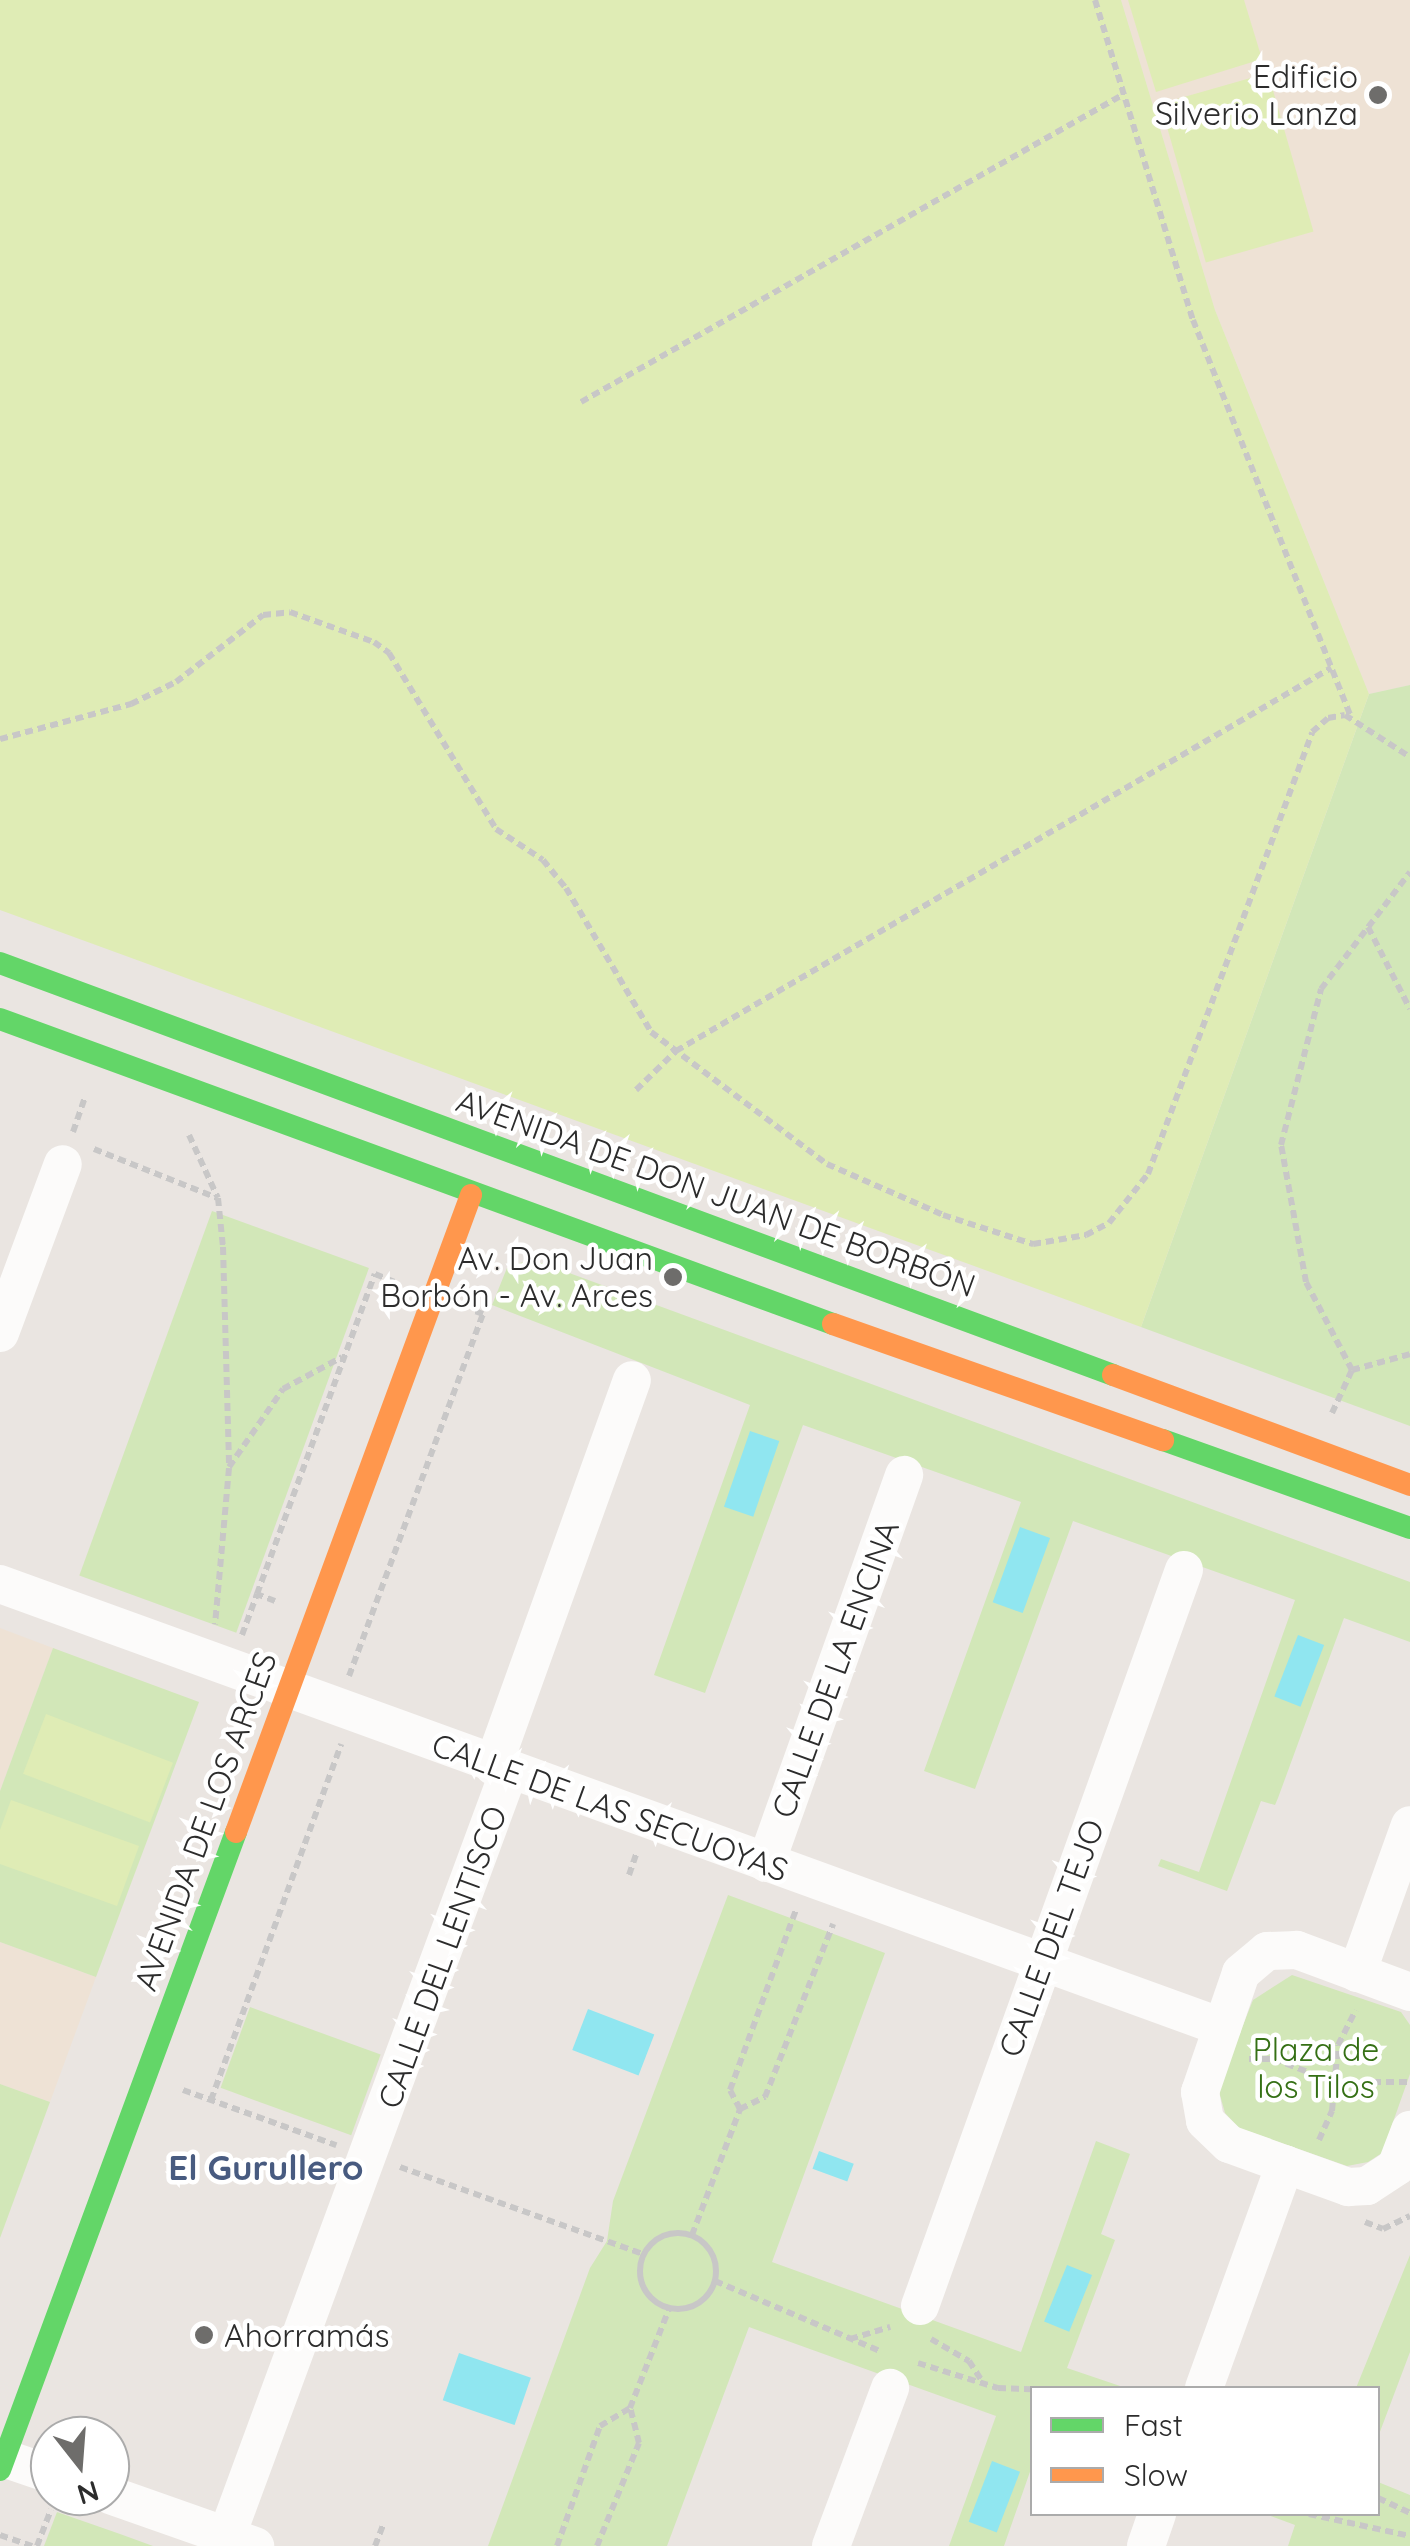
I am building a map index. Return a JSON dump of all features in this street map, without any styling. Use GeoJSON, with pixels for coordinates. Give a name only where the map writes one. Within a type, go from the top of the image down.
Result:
{"type":"FeatureCollection","features":[{"type":"Feature","properties":{"kind":"street","name":"AVENIDA DE DON JUAN DE BORBÓN"},"geometry":{"type":"LineString","coordinates":[[0,963],[1410,1485]]}},
{"type":"Feature","properties":{"kind":"street"},"geometry":{"type":"LineString","coordinates":[[0,1018],[471,1195],[1410,1528]]}},
{"type":"Feature","properties":{"kind":"street"},"geometry":{"type":"LineString","coordinates":[[0,1333],[63,1164]]}},
{"type":"Feature","properties":{"kind":"street","name":"AVENIDA DE LOS ARCES"},"geometry":{"type":"LineString","coordinates":[[1,2462],[471,1195]]}},
{"type":"Feature","properties":{"kind":"street","name":"CALLE DEL LENTISCO"},"geometry":{"type":"LineString","coordinates":[[241,2541],[632,1380]]}},
{"type":"Feature","properties":{"kind":"street","name":"CALLE DE LA ENCINA"},"geometry":{"type":"LineString","coordinates":[[766,1863],[904,1475]]}},
{"type":"Feature","properties":{"kind":"street","name":"CALLE DEL TEJO"},"geometry":{"type":"LineString","coordinates":[[920,2306],[1184,1570]]}},
{"type":"Feature","properties":{"kind":"street","name":"CALLE DE LAS SECUOYAS"},"geometry":{"type":"LineString","coordinates":[[0,1584],[766,1863],[795,1894],[844,1912],[1042,1962],[1226,2043]]}},
{"type":"Feature","properties":{"kind":"street"},"geometry":{"type":"LineString","coordinates":[[1410,1826],[1382,1982],[1285,1947],[1267,1951],[1242,1974],[1226,2043],[1200,2092],[1206,2122],[1230,2144],[1348,2187],[1367,2186],[1396,2167],[1410,2130]]}},
{"type":"Feature","properties":{"kind":"street"},"geometry":{"type":"LineString","coordinates":[[1205,2386],[1296,2168]]}},
{"type":"Feature","properties":{"kind":"street"},"geometry":{"type":"LineString","coordinates":[[831,2546],[890,2388]]}},
{"type":"Feature","properties":{"kind":"street"},"geometry":{"type":"LineString","coordinates":[[1,2462],[30,2469]]}},
{"type":"Feature","properties":{"kind":"street"},"geometry":{"type":"LineString","coordinates":[[130,2502],[241,2541]]}},
{"type":"Feature","properties":{"kind":"street"},"geometry":{"type":"LineString","coordinates":[[1146,2546],[1156,2516]]}},
{"type":"Feature","properties":{"kind":"path"},"geometry":{"type":"LineString","coordinates":[[1095,0],[1213,376],[1351,718]]}},
{"type":"Feature","properties":{"kind":"path"},"geometry":{"type":"LineString","coordinates":[[581,402],[1124,94]]}},
{"type":"Feature","properties":{"kind":"path"},"geometry":{"type":"LineString","coordinates":[[0,739],[131,704],[176,682],[263,616],[290,612],[374,642],[388,653],[496,830],[543,860],[634,1011],[676,1052],[796,1144],[877,1186],[1033,1244],[1086,1235],[1132,1201],[1162,1147],[1301,752],[1328,718],[1351,718],[1410,757]]}},
{"type":"Feature","properties":{"kind":"path"},"geometry":{"type":"LineString","coordinates":[[636,1090],[676,1052],[1331,668]]}},
{"type":"Feature","properties":{"kind":"path"},"geometry":{"type":"LineString","coordinates":[[1352,1370],[1306,1282],[1281,1146],[1321,990],[1410,872]]}},
{"type":"Feature","properties":{"kind":"path"},"geometry":{"type":"LineString","coordinates":[[1368,928],[1410,1009]]}},
{"type":"Feature","properties":{"kind":"path"},"geometry":{"type":"LineString","coordinates":[[89,1085],[72,1136],[76,1142],[218,1198]]}},
{"type":"Feature","properties":{"kind":"path"},"geometry":{"type":"LineString","coordinates":[[181,1119],[218,1198],[229,1468],[213,1608]]}},
{"type":"Feature","properties":{"kind":"path"},"geometry":{"type":"LineString","coordinates":[[1329,1419],[1352,1370],[1410,1354]]}},
{"type":"Feature","properties":{"kind":"path"},"geometry":{"type":"LineString","coordinates":[[229,1468],[283,1389],[345,1355]]}},
{"type":"Feature","properties":{"kind":"path"},"geometry":{"type":"LineString","coordinates":[[210,2100],[344,1737],[361,1743]]}},
{"type":"Feature","properties":{"kind":"path"},"geometry":{"type":"LineString","coordinates":[[622,1841],[657,1854]]}},
{"type":"Feature","properties":{"kind":"path"},"geometry":{"type":"LineString","coordinates":[[629,1875],[639,1847]]}},
{"type":"Feature","properties":{"kind":"path"},"geometry":{"type":"LineString","coordinates":[[692,2235],[740,2109],[765,2097],[844,1912],[795,1894],[730,2090],[740,2109]]}},
{"type":"Feature","properties":{"kind":"path"},"geometry":{"type":"LineString","coordinates":[[1296,2168],[1332,2111],[1334,2082],[1348,2020],[1382,1982]]}},
{"type":"Feature","properties":{"kind":"path"},"geometry":{"type":"LineString","coordinates":[[1226,2043],[1334,2082],[1407,2082]]}},
{"type":"Feature","properties":{"kind":"path"},"geometry":{"type":"LineString","coordinates":[[1346,2215],[1383,2229],[1410,2216]]}},
{"type":"Feature","properties":{"kind":"path"},"geometry":{"type":"LineString","coordinates":[[664,2235],[692,2235],[712,2254],[715,2281],[702,2301],[669,2309],[646,2294],[643,2254],[664,2235]]}},
{"type":"Feature","properties":{"kind":"path"},"geometry":{"type":"LineString","coordinates":[[715,2281],[864,2346],[998,2388],[1030,2389]]}},
{"type":"Feature","properties":{"kind":"path"},"geometry":{"type":"LineString","coordinates":[[557,2546],[600,2426],[630,2408],[669,2309]]}},
{"type":"Feature","properties":{"kind":"path"},"geometry":{"type":"LineString","coordinates":[[597,2546],[640,2442],[630,2408]]}},
{"type":"Feature","properties":{"kind":"path"},"geometry":{"type":"LineString","coordinates":[[1380,2499],[1410,2513]]}},
{"type":"Feature","properties":{"kind":"path"},"geometry":{"type":"LineString","coordinates":[[1318,2516],[1410,2536]]}},
{"type":"Feature","properties":{"kind":"path"},"geometry":{"type":"LineString","coordinates":[[375,2546],[383,2525]]}},
{"type":"Feature","properties":{"kind":"path"},"geometry":{"type":"LineString","coordinates":[[0,2534],[32,2546]]}},
{"type":"Feature","properties":{"kind":"shaded area"},"geometry":{"type":"Polygon","coordinates":[[[1121,0],[1410,0],[1410,685],[1369,694],[1215,310],[1121,0]]]}},
{"type":"Feature","properties":{"kind":"shaded area"},"geometry":{"type":"Polygon","coordinates":[[[0,1628],[53,1648],[0,1791],[0,1628]]]}},
{"type":"Feature","properties":{"kind":"shaded area"},"geometry":{"type":"Polygon","coordinates":[[[0,1942],[96,1977],[50,2102],[0,2084],[0,1942]]]}},
{"type":"Feature","properties":{"kind":"green space"},"geometry":{"type":"Polygon","coordinates":[[[0,0],[1121,0],[1215,310],[1369,694],[1141,1327],[0,910],[0,0]]]}},
{"type":"Feature","properties":{"kind":"green space"},"geometry":{"type":"Polygon","coordinates":[[[1128,0],[1244,0],[1262,59],[1156,92],[1128,0]]]}},
{"type":"Feature","properties":{"kind":"green space"},"geometry":{"type":"Polygon","coordinates":[[[1268,73],[1313,232],[1206,262],[1160,104],[1268,73]]]}},
{"type":"Feature","properties":{"kind":"green space"},"geometry":{"type":"Polygon","coordinates":[[[1410,685],[1410,1426],[1141,1327],[1369,694],[1410,685]]]}},
{"type":"Feature","properties":{"kind":"green space"},"geometry":{"type":"Polygon","coordinates":[[[212,1211],[369,1268],[236,1633],[79,1576],[212,1211]]]}},
{"type":"Feature","properties":{"kind":"green space"},"geometry":{"type":"Polygon","coordinates":[[[523,1262],[542,1263],[1410,1582],[1410,1642],[1344,1618],[1275,1805],[1261,1801],[1227,1891],[1158,1866],[1161,1859],[1199,1872],[1295,1600],[1073,1521],[975,1789],[924,1771],[1021,1502],[803,1425],[705,1693],[654,1675],[750,1405],[492,1305],[507,1268],[523,1262]]]}},
{"type":"Feature","properties":{"kind":"green space"},"geometry":{"type":"Polygon","coordinates":[[[53,1648],[199,1702],[96,1977],[0,1942],[0,1791],[53,1648]]]}},
{"type":"Feature","properties":{"kind":"green space"},"geometry":{"type":"Polygon","coordinates":[[[46,1714],[173,1763],[150,1822],[23,1774],[46,1714]]]}},
{"type":"Feature","properties":{"kind":"green space"},"geometry":{"type":"Polygon","coordinates":[[[11,1800],[139,1846],[117,1906],[0,1864],[0,1830],[11,1800]]]}},
{"type":"Feature","properties":{"kind":"green space"},"geometry":{"type":"Polygon","coordinates":[[[728,1895],[885,1953],[772,2262],[1021,2352],[1096,2141],[1130,2154],[1101,2234],[1115,2240],[1067,2368],[1120,2386],[1030,2386],[1030,2472],[1004,2546],[949,2546],[996,2416],[749,2327],[667,2546],[488,2546],[590,2268],[607,2241],[613,2201],[728,1895]]]}},
{"type":"Feature","properties":{"kind":"green space","name":"Plaza de los Tilos"},"geometry":{"type":"Polygon","coordinates":[[[1292,1975],[1401,2012],[1410,2025],[1410,2074],[1382,2153],[1368,2162],[1347,2166],[1239,2128],[1225,2113],[1218,2088],[1253,2000],[1292,1975]]]}},
{"type":"Feature","properties":{"kind":"green space"},"geometry":{"type":"Polygon","coordinates":[[[250,2007],[381,2055],[351,2135],[221,2088],[250,2007]]]}},
{"type":"Feature","properties":{"kind":"green space"},"geometry":{"type":"Polygon","coordinates":[[[0,2084],[50,2102],[0,2238],[0,2084]]]}},
{"type":"Feature","properties":{"kind":"green space"},"geometry":{"type":"Polygon","coordinates":[[[1410,2255],[1410,2352],[1380,2432],[1380,2386],[1357,2386],[1410,2255]]]}},
{"type":"Feature","properties":{"kind":"green space"},"geometry":{"type":"Polygon","coordinates":[[[1380,2483],[1410,2495],[1410,2546],[1288,2546],[1295,2525],[1270,2516],[1380,2516],[1380,2483]]]}},
{"type":"Feature","properties":{"kind":"green space"},"geometry":{"type":"Polygon","coordinates":[[[55,2516],[68,2516],[153,2546],[44,2546],[55,2516]]]}},
{"type":"Feature","properties":{"kind":"water"},"geometry":{"type":"Polygon","coordinates":[[[750,1431],[779,1441],[753,1517],[724,1507],[750,1431]]]}},
{"type":"Feature","properties":{"kind":"water"},"geometry":{"type":"Polygon","coordinates":[[[1020,1527],[1050,1538],[1023,1613],[993,1602],[1020,1527]]]}},
{"type":"Feature","properties":{"kind":"water"},"geometry":{"type":"Polygon","coordinates":[[[1298,1635],[1324,1645],[1300,1707],[1274,1697],[1298,1635]]]}},
{"type":"Feature","properties":{"kind":"water"},"geometry":{"type":"Polygon","coordinates":[[[588,2009],[654,2034],[639,2076],[572,2050],[588,2009]]]}},
{"type":"Feature","properties":{"kind":"water"},"geometry":{"type":"Polygon","coordinates":[[[819,2151],[854,2164],[847,2182],[813,2169],[819,2151]]]}},
{"type":"Feature","properties":{"kind":"water"},"geometry":{"type":"Polygon","coordinates":[[[1067,2265],[1092,2275],[1069,2332],[1044,2322],[1067,2265]]]}},
{"type":"Feature","properties":{"kind":"water"},"geometry":{"type":"Polygon","coordinates":[[[459,2353],[531,2378],[515,2425],[443,2400],[459,2353]]]}},
{"type":"Feature","properties":{"kind":"water"},"geometry":{"type":"Polygon","coordinates":[[[992,2461],[1020,2472],[997,2532],[969,2522],[992,2461]]]}},
{"type":"Feature","properties":{"kind":"traffic: fast"},"geometry":{"type":"LineString","coordinates":[[0,963],[1113,1375]]}},
{"type":"Feature","properties":{"kind":"traffic: fast"},"geometry":{"type":"LineString","coordinates":[[0,1019],[833,1324]]}},
{"type":"Feature","properties":{"kind":"traffic: fast"},"geometry":{"type":"LineString","coordinates":[[1163,1440],[1410,1528]]}},
{"type":"Feature","properties":{"kind":"traffic: fast"},"geometry":{"type":"LineString","coordinates":[[0,2470],[236,1832]]}},
{"type":"Feature","properties":{"kind":"traffic: slow"},"geometry":{"type":"LineString","coordinates":[[236,1832],[471,1195]]}},
{"type":"Feature","properties":{"kind":"traffic: slow"},"geometry":{"type":"LineString","coordinates":[[833,1324],[1163,1440]]}},
{"type":"Feature","properties":{"kind":"traffic: slow"},"geometry":{"type":"LineString","coordinates":[[1113,1375],[1410,1485]]}},
{"type":"Feature","properties":{"kind":"place","name":"Edificio Silverio Lanza"},"geometry":{"type":"Point","coordinates":[1378,95]}},
{"type":"Feature","properties":{"kind":"place","name":"Av. Don Juan Borbón - Av. Arces"},"geometry":{"type":"Point","coordinates":[673,1277]}},
{"type":"Feature","properties":{"kind":"place","name":"Ahorramás"},"geometry":{"type":"Point","coordinates":[204,2335]}},
{"type":"Feature","properties":{"kind":"district","name":"El Gurullero"},"geometry":{"type":"Point","coordinates":[266,2167]}}]}
